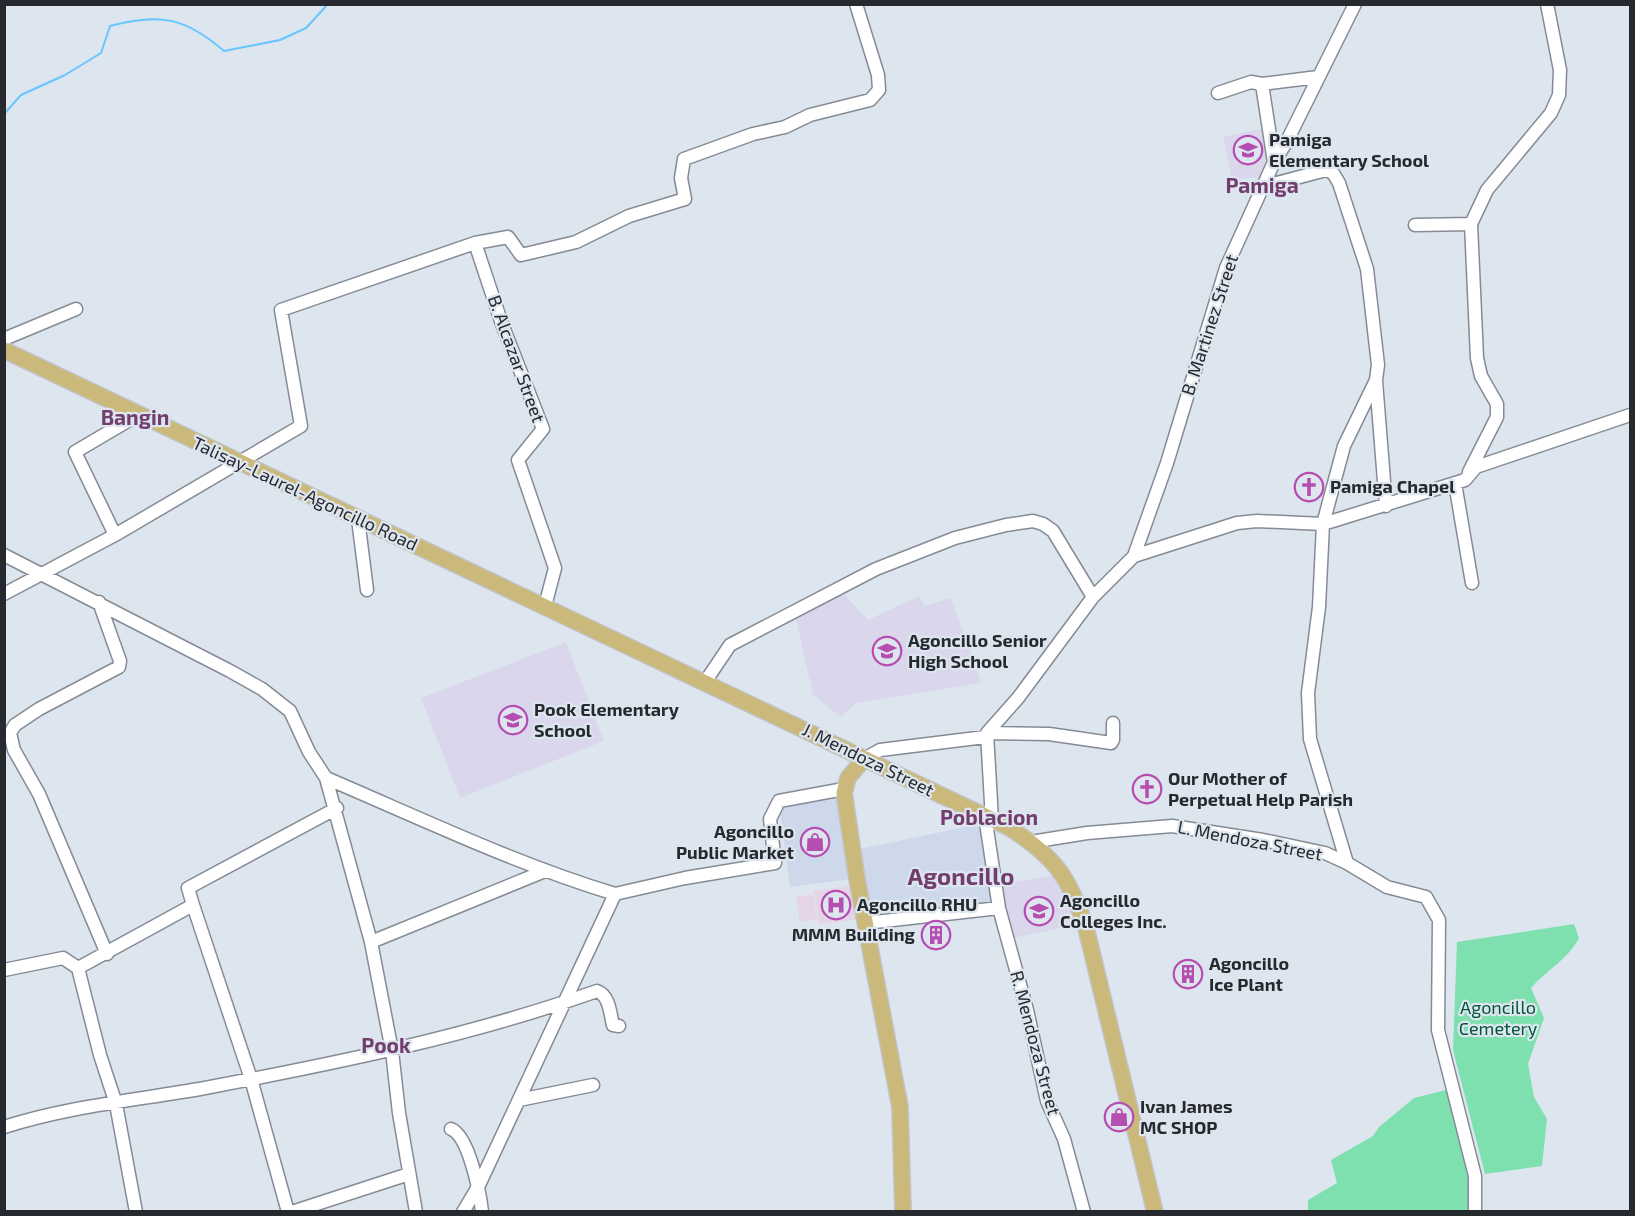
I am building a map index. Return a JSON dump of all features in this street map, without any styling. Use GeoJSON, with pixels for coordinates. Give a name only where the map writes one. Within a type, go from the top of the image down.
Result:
{"type":"FeatureCollection","features":[{"type":"Feature","properties":{"kind":"main road","name":"Talisay-Laurel-Agoncillo Road"},"geometry":{"type":"LineString","coordinates":[[4,351],[136,416],[606,636]]}},
{"type":"Feature","properties":{"kind":"main road","name":"J. Mendoza Street"},"geometry":{"type":"LineString","coordinates":[[606,636],[989,818],[1031,842],[1059,868],[1077,901],[1155,1212]]}},
{"type":"Feature","properties":{"kind":"main road"},"geometry":{"type":"LineString","coordinates":[[864,759],[848,778],[844,789],[900,1107],[903,1212]]}},
{"type":"Feature","properties":{"kind":"street"},"geometry":{"type":"LineString","coordinates":[[4,594],[38,574],[116,535],[236,462],[301,426],[281,310],[475,243],[508,237],[521,255],[576,242],[629,216],[685,199],[681,178],[684,159],[753,134],[785,127],[810,115],[870,100],[879,90],[878,75],[856,4]]}},
{"type":"Feature","properties":{"kind":"street","name":"B. Martinez Street"},"geometry":{"type":"LineString","coordinates":[[1134,556],[1167,463],[1226,268],[1274,162],[1287,141],[1355,4]]}},
{"type":"Feature","properties":{"kind":"street"},"geometry":{"type":"LineString","coordinates":[[1472,582],[1460,481],[1497,417],[1497,404],[1481,376],[1477,358],[1471,224],[1487,190],[1551,113],[1559,95],[1560,70],[1547,4]]}},
{"type":"Feature","properties":{"kind":"street"},"geometry":{"type":"LineString","coordinates":[[1218,93],[1251,82],[1262,84],[1318,77]]}},
{"type":"Feature","properties":{"kind":"street"},"geometry":{"type":"LineString","coordinates":[[1262,84],[1274,162]]}},
{"type":"Feature","properties":{"kind":"street"},"geometry":{"type":"LineString","coordinates":[[1262,187],[1326,170],[1333,173],[1339,183],[1367,269],[1378,365],[1376,380],[1386,506]]}},
{"type":"Feature","properties":{"kind":"street"},"geometry":{"type":"LineString","coordinates":[[1415,225],[1471,224]]}},
{"type":"Feature","properties":{"kind":"street","name":"B. Alcazar Street"},"geometry":{"type":"LineString","coordinates":[[475,243],[506,334],[543,429],[518,460],[555,568],[545,606]]}},
{"type":"Feature","properties":{"kind":"street"},"geometry":{"type":"LineString","coordinates":[[4,339],[76,309]]}},
{"type":"Feature","properties":{"kind":"street"},"geometry":{"type":"LineString","coordinates":[[1347,863],[1310,740],[1308,693],[1319,607],[1323,524],[1344,446],[1376,380]]}},
{"type":"Feature","properties":{"kind":"street"},"geometry":{"type":"LineString","coordinates":[[986,735],[1018,698],[1093,597],[1134,556],[1238,523],[1257,521],[1323,524],[1460,481],[1476,467],[1630,415]]}},
{"type":"Feature","properties":{"kind":"street"},"geometry":{"type":"LineString","coordinates":[[116,535],[75,452],[136,416]]}},
{"type":"Feature","properties":{"kind":"street"},"geometry":{"type":"LineString","coordinates":[[358,519],[367,590]]}},
{"type":"Feature","properties":{"kind":"street"},"geometry":{"type":"LineString","coordinates":[[705,682],[730,645],[763,627],[876,569],[955,538],[1006,525],[1033,521],[1053,531],[1093,597]]}},
{"type":"Feature","properties":{"kind":"street"},"geometry":{"type":"LineString","coordinates":[[4,555],[38,574],[99,602],[262,689],[290,711],[309,752],[327,778],[337,808],[371,942],[392,1051],[416,1212]]}},
{"type":"Feature","properties":{"kind":"street"},"geometry":{"type":"LineString","coordinates":[[99,602],[120,661],[119,667],[39,709],[15,725],[10,733],[14,750],[39,794],[107,954]]}},
{"type":"Feature","properties":{"kind":"street"},"geometry":{"type":"LineString","coordinates":[[864,759],[880,750],[986,735],[1049,734],[1111,743],[1113,723]]}},
{"type":"Feature","properties":{"kind":"street","name":"R. Mendoza Street"},"geometry":{"type":"LineString","coordinates":[[986,735],[989,818],[999,908],[1027,1010],[1047,1101],[1064,1140],[1084,1212]]}},
{"type":"Feature","properties":{"kind":"street"},"geometry":{"type":"LineString","coordinates":[[327,778],[545,871],[615,894],[685,878],[775,863],[770,819],[779,801],[844,789]]}},
{"type":"Feature","properties":{"kind":"street"},"geometry":{"type":"LineString","coordinates":[[337,808],[188,888],[251,1079],[290,1212],[409,1174]]}},
{"type":"Feature","properties":{"kind":"street","name":"L. Mendoza Street"},"geometry":{"type":"LineString","coordinates":[[1031,842],[1088,833],[1172,826],[1263,840],[1324,853],[1347,863],[1387,887],[1426,897],[1439,920],[1438,1030],[1475,1176],[1475,1212]]}},
{"type":"Feature","properties":{"kind":"street"},"geometry":{"type":"LineString","coordinates":[[371,942],[545,871]]}},
{"type":"Feature","properties":{"kind":"street"},"geometry":{"type":"LineString","coordinates":[[463,1212],[566,1002],[615,894]]}},
{"type":"Feature","properties":{"kind":"street"},"geometry":{"type":"LineString","coordinates":[[78,968],[193,905]]}},
{"type":"Feature","properties":{"kind":"street"},"geometry":{"type":"LineString","coordinates":[[866,922],[999,908]]}},
{"type":"Feature","properties":{"kind":"street"},"geometry":{"type":"LineString","coordinates":[[4,970],[63,958],[78,968],[100,1055],[116,1104],[136,1212]]}},
{"type":"Feature","properties":{"kind":"street"},"geometry":{"type":"LineString","coordinates":[[4,1127],[38,1116],[116,1104],[392,1051],[566,1002],[597,991],[602,993],[613,1025],[619,1026]]}},
{"type":"Feature","properties":{"kind":"street"},"geometry":{"type":"LineString","coordinates":[[519,1100],[593,1085]]}},
{"type":"Feature","properties":{"kind":"street"},"geometry":{"type":"LineString","coordinates":[[451,1129],[460,1135],[478,1185],[482,1212]]}},
{"type":"Feature","properties":{"kind":"shaded area","name":"Pamiga Elementary School"},"geometry":{"type":"Polygon","coordinates":[[[1265,128],[1272,163],[1261,177],[1232,180],[1223,137],[1265,128]]]}},
{"type":"Feature","properties":{"kind":"shaded area","name":"Agoncillo Senior High School"},"geometry":{"type":"Polygon","coordinates":[[[843,593],[868,620],[919,596],[925,606],[951,598],[981,683],[856,703],[841,717],[813,695],[796,619],[843,593]]]}},
{"type":"Feature","properties":{"kind":"shaded area","name":"Pook Elementary School"},"geometry":{"type":"Polygon","coordinates":[[[566,642],[604,741],[460,798],[421,698],[566,642]]]}},
{"type":"Feature","properties":{"kind":"shaded area","name":"Agoncillo Public Market"},"geometry":{"type":"Polygon","coordinates":[[[839,793],[852,879],[790,887],[779,804],[839,793]]]}},
{"type":"Feature","properties":{"kind":"shaded area"},"geometry":{"type":"Polygon","coordinates":[[[980,824],[994,908],[872,917],[859,849],[980,824]]]}},
{"type":"Feature","properties":{"kind":"shaded area","name":"Agoncillo Colleges Inc."},"geometry":{"type":"Polygon","coordinates":[[[1055,875],[1077,924],[1011,939],[1000,885],[1055,875]]]}},
{"type":"Feature","properties":{"kind":"shaded area","name":"Agoncillo RHU"},"geometry":{"type":"Polygon","coordinates":[[[852,886],[860,919],[819,924],[814,891],[852,886]]]}},
{"type":"Feature","properties":{"kind":"shaded area"},"geometry":{"type":"Polygon","coordinates":[[[813,894],[817,919],[800,922],[796,897],[813,894]]]}},
{"type":"Feature","properties":{"kind":"green space","name":"Agoncillo Cemetery"},"geometry":{"type":"Polygon","coordinates":[[[1574,924],[1579,938],[1563,958],[1531,988],[1544,1018],[1528,1064],[1534,1097],[1547,1119],[1542,1166],[1485,1174],[1453,1050],[1457,942],[1574,924]]]}},
{"type":"Feature","properties":{"kind":"green space"},"geometry":{"type":"Polygon","coordinates":[[[1446,1090],[1464,1149],[1470,1211],[1308,1212],[1308,1200],[1337,1183],[1331,1160],[1373,1136],[1379,1127],[1414,1098],[1446,1090]]]}},
{"type":"Feature","properties":{"kind":"waterway"},"geometry":{"type":"LineString","coordinates":[[4,114],[21,95],[65,75],[101,53],[110,26],[143,20],[171,21],[197,31],[224,51],[280,40],[306,28],[328,4]]}},
{"type":"Feature","properties":{"kind":"place","name":"Pamiga Elementary School"},"geometry":{"type":"Point","coordinates":[1248,150]}},
{"type":"Feature","properties":{"kind":"place","name":"Pamiga Chapel"},"geometry":{"type":"Point","coordinates":[1309,487]}},
{"type":"Feature","properties":{"kind":"place","name":"Agoncillo Senior High School"},"geometry":{"type":"Point","coordinates":[887,651]}},
{"type":"Feature","properties":{"kind":"place","name":"Pook Elementary School"},"geometry":{"type":"Point","coordinates":[513,720]}},
{"type":"Feature","properties":{"kind":"place","name":"Our Mother of Perpetual Help Parish"},"geometry":{"type":"Point","coordinates":[1147,789]}},
{"type":"Feature","properties":{"kind":"place","name":"Agoncillo Public Market"},"geometry":{"type":"Point","coordinates":[815,842]}},
{"type":"Feature","properties":{"kind":"place","name":"Agoncillo RHU"},"geometry":{"type":"Point","coordinates":[836,905]}},
{"type":"Feature","properties":{"kind":"place","name":"Agoncillo Colleges Inc."},"geometry":{"type":"Point","coordinates":[1039,911]}},
{"type":"Feature","properties":{"kind":"place","name":"MMM Building"},"geometry":{"type":"Point","coordinates":[936,935]}},
{"type":"Feature","properties":{"kind":"place","name":"Agoncillo Ice Plant"},"geometry":{"type":"Point","coordinates":[1188,974]}},
{"type":"Feature","properties":{"kind":"place","name":"Ivan James MC SHOP"},"geometry":{"type":"Point","coordinates":[1119,1117]}},
{"type":"Feature","properties":{"kind":"district","name":"Pamiga"},"geometry":{"type":"Point","coordinates":[1262,186]}},
{"type":"Feature","properties":{"kind":"district","name":"Bangin"},"geometry":{"type":"Point","coordinates":[135,418]}},
{"type":"Feature","properties":{"kind":"district","name":"Poblacion"},"geometry":{"type":"Point","coordinates":[989,818]}},
{"type":"Feature","properties":{"kind":"district","name":"Agoncillo"},"geometry":{"type":"Point","coordinates":[961,877]}},
{"type":"Feature","properties":{"kind":"district","name":"Pook"},"geometry":{"type":"Point","coordinates":[386,1046]}}]}
